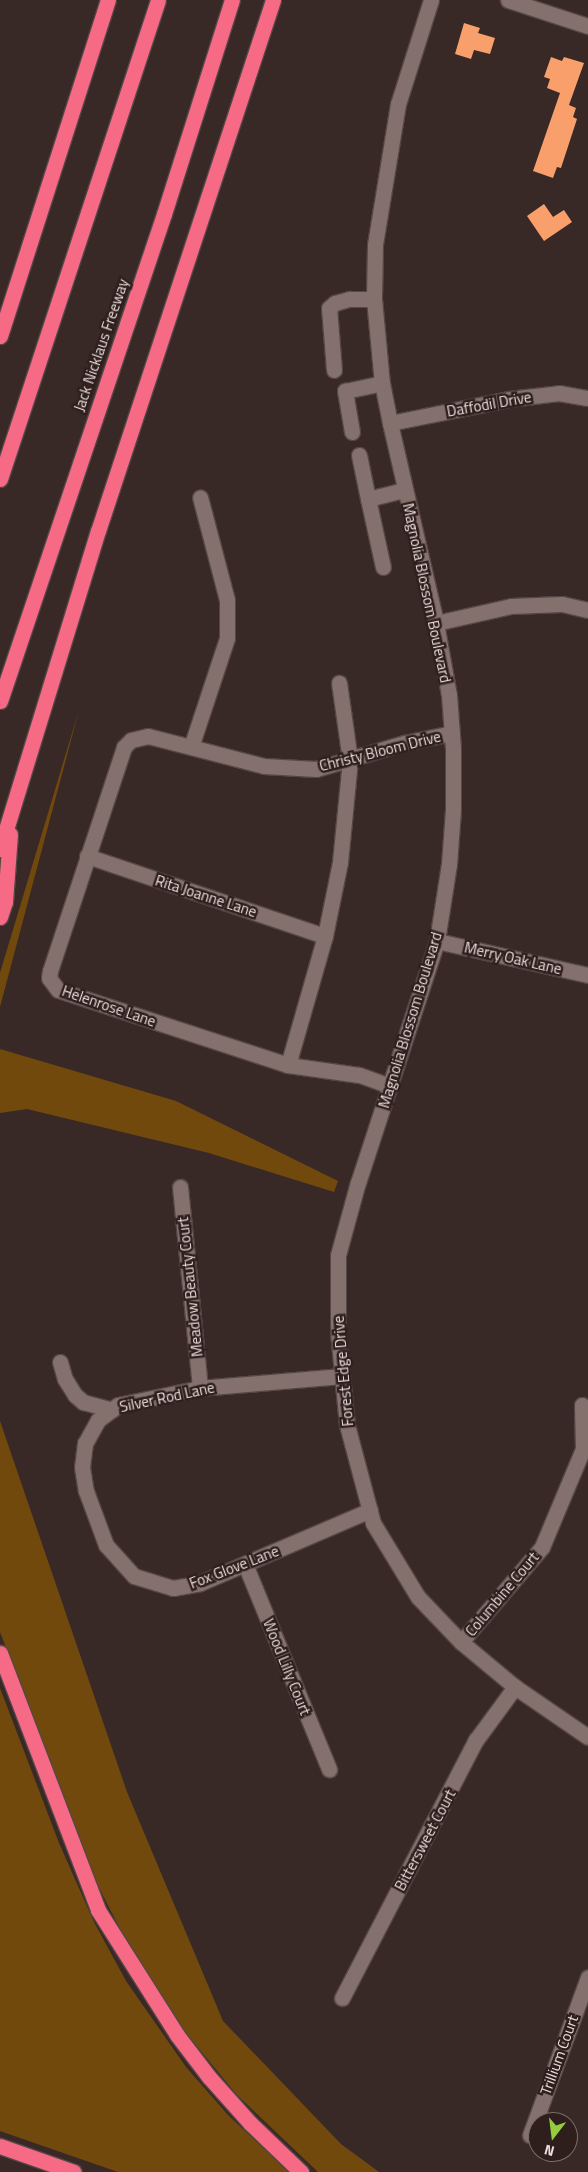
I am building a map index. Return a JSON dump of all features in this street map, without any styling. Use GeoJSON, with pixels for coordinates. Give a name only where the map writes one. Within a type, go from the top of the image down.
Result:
{"type":"FeatureCollection","features":[{"type":"Feature","properties":{"kind":"highway"},"geometry":{"type":"LineString","coordinates":[[0,336],[108,0]]}},
{"type":"Feature","properties":{"kind":"highway"},"geometry":{"type":"LineString","coordinates":[[0,479],[158,0]]}},
{"type":"Feature","properties":{"kind":"highway","name":"Jack Nicklaus Freeway"},"geometry":{"type":"LineString","coordinates":[[0,701],[164,214],[232,0]]}},
{"type":"Feature","properties":{"kind":"highway"},"geometry":{"type":"LineString","coordinates":[[0,848],[11,818],[98,531],[273,0]]}},
{"type":"Feature","properties":{"kind":"highway"},"geometry":{"type":"LineString","coordinates":[[0,917],[4,902],[11,818]]}},
{"type":"Feature","properties":{"kind":"highway"},"geometry":{"type":"LineString","coordinates":[[0,1653],[98,1910],[177,2035],[209,2077],[250,2123],[301,2172]]}},
{"type":"Feature","properties":{"kind":"highway"},"geometry":{"type":"LineString","coordinates":[[0,2146],[74,2172]]}},
{"type":"Feature","properties":{"kind":"street","name":"Magnolia Blossom Boulevard"},"geometry":{"type":"LineString","coordinates":[[358,1182],[437,941],[449,864],[453,819],[452,733],[449,695],[436,623],[382,384],[374,299],[375,245],[398,104],[431,0]]}},
{"type":"Feature","properties":{"kind":"street"},"geometry":{"type":"LineString","coordinates":[[508,0],[588,26]]}},
{"type":"Feature","properties":{"kind":"street"},"geometry":{"type":"LineString","coordinates":[[334,370],[329,308],[335,303],[349,299],[374,299]]}},
{"type":"Feature","properties":{"kind":"street"},"geometry":{"type":"LineString","coordinates":[[352,432],[345,391],[382,384]]}},
{"type":"Feature","properties":{"kind":"street","name":"Daffodil Drive"},"geometry":{"type":"LineString","coordinates":[[390,424],[509,399],[559,393],[588,398]]}},
{"type":"Feature","properties":{"kind":"street"},"geometry":{"type":"LineString","coordinates":[[359,455],[384,567]]}},
{"type":"Feature","properties":{"kind":"street"},"geometry":{"type":"LineString","coordinates":[[368,499],[405,490]]}},
{"type":"Feature","properties":{"kind":"street"},"geometry":{"type":"LineString","coordinates":[[191,747],[227,638],[228,600],[200,497]]}},
{"type":"Feature","properties":{"kind":"street"},"geometry":{"type":"LineString","coordinates":[[436,623],[512,606],[562,604],[588,610]]}},
{"type":"Feature","properties":{"kind":"street"},"geometry":{"type":"LineString","coordinates":[[288,1065],[325,936],[340,862],[350,760],[339,683]]}},
{"type":"Feature","properties":{"kind":"street","name":"Christy Bloom Drive"},"geometry":{"type":"LineString","coordinates":[[191,747],[264,766],[316,769],[404,743],[452,733]]}},
{"type":"Feature","properties":{"kind":"street","name":"Helenrose Lane"},"geometry":{"type":"LineString","coordinates":[[191,747],[148,736],[137,737],[124,746],[86,856],[50,971],[49,978],[52,985],[58,990],[288,1065],[359,1074],[390,1086]]}},
{"type":"Feature","properties":{"kind":"street","name":"Rita Joanne Lane"},"geometry":{"type":"LineString","coordinates":[[86,856],[325,936]]}},
{"type":"Feature","properties":{"kind":"street","name":"Merry Oak Lane"},"geometry":{"type":"LineString","coordinates":[[437,941],[588,975]]}},
{"type":"Feature","properties":{"kind":"street","name":"Forest Edge Drive"},"geometry":{"type":"LineString","coordinates":[[358,1182],[338,1255],[338,1332],[347,1425],[373,1523],[418,1597],[461,1642],[515,1687],[588,1737]]}},
{"type":"Feature","properties":{"kind":"street","name":"Meadow Beauty Court"},"geometry":{"type":"LineString","coordinates":[[180,1187],[200,1388]]}},
{"type":"Feature","properties":{"kind":"street"},"geometry":{"type":"LineString","coordinates":[[60,1362],[65,1379],[75,1395],[84,1402],[112,1410]]}},
{"type":"Feature","properties":{"kind":"street","name":"Silver Rod Lane"},"geometry":{"type":"LineString","coordinates":[[106,1545],[86,1491],[82,1467],[85,1443],[98,1420],[118,1405],[200,1388],[342,1376]]}},
{"type":"Feature","properties":{"kind":"street","name":"Columbine Court"},"geometry":{"type":"LineString","coordinates":[[461,1642],[542,1547],[583,1449],[582,1404]]}},
{"type":"Feature","properties":{"kind":"street","name":"Fox Glove Lane"},"geometry":{"type":"LineString","coordinates":[[106,1545],[134,1576],[173,1588],[200,1583],[370,1510]]}},
{"type":"Feature","properties":{"kind":"street","name":"Wood Lilly Court"},"geometry":{"type":"LineString","coordinates":[[245,1564],[329,1769]]}},
{"type":"Feature","properties":{"kind":"street","name":"Bittersweet Court"},"geometry":{"type":"LineString","coordinates":[[342,1998],[476,1740],[515,1687]]}},
{"type":"Feature","properties":{"kind":"street","name":"Trillium Court"},"geometry":{"type":"LineString","coordinates":[[538,2112],[588,1976]]}},
{"type":"Feature","properties":{"kind":"shaded area"},"geometry":{"type":"Polygon","coordinates":[[[79,710],[0,1007],[0,973],[79,710]]]}},
{"type":"Feature","properties":{"kind":"shaded area"},"geometry":{"type":"Polygon","coordinates":[[[0,1049],[176,1101],[338,1181],[334,1192],[209,1153],[27,1109],[0,1113],[0,1049]]]}},
{"type":"Feature","properties":{"kind":"shaded area"},"geometry":{"type":"Polygon","coordinates":[[[0,1421],[127,1792],[223,2021],[341,2144],[379,2172],[318,2172],[237,2095],[181,2027],[131,1950],[98,1886],[0,1632],[0,1421]]]}},
{"type":"Feature","properties":{"kind":"shaded area"},"geometry":{"type":"Polygon","coordinates":[[[0,1688],[59,1843],[94,1922],[126,1981],[186,2067],[228,2115],[289,2172],[118,2172],[0,2131],[0,1688]]]}},
{"type":"Feature","properties":{"kind":"building"},"geometry":{"type":"Polygon","coordinates":[[[464,23],[480,28],[478,33],[495,38],[490,54],[474,50],[471,59],[455,54],[464,23]]]}},
{"type":"Feature","properties":{"kind":"building"},"geometry":{"type":"Polygon","coordinates":[[[551,57],[562,61],[564,57],[584,63],[569,105],[576,108],[573,117],[577,119],[561,168],[557,167],[553,178],[533,171],[560,93],[547,88],[550,79],[544,77],[551,57]]]}},
{"type":"Feature","properties":{"kind":"building"},"geometry":{"type":"Polygon","coordinates":[[[544,204],[553,217],[564,210],[572,222],[544,241],[527,216],[544,204]]]}}]}
